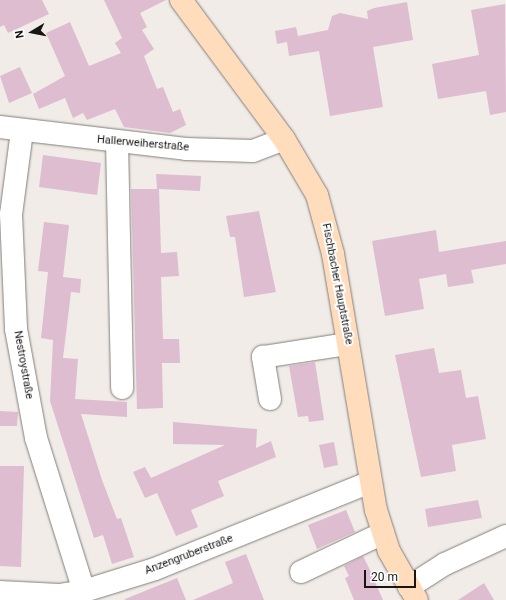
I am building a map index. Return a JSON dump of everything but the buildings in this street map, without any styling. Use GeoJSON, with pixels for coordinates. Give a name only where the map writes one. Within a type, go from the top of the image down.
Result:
{"type":"FeatureCollection","features":[{"type":"Feature","properties":{"kind":"main road","name":"Fischbacher Hauptstraße"},"geometry":{"type":"LineString","coordinates":[[181,0],[284,139],[317,195],[326,224],[348,344],[370,482],[383,533],[413,594]]}},
{"type":"Feature","properties":{"kind":"street","name":"Hallerweiherstraße"},"geometry":{"type":"LineString","coordinates":[[0,127],[117,142],[253,151],[284,139]]}},
{"type":"Feature","properties":{"kind":"street","name":"Nestroystraße"},"geometry":{"type":"LineString","coordinates":[[22,131],[11,214],[16,330],[36,438],[84,591]]}},
{"type":"Feature","properties":{"kind":"street"},"geometry":{"type":"LineString","coordinates":[[117,142],[122,388]]}},
{"type":"Feature","properties":{"kind":"street"},"geometry":{"type":"LineString","coordinates":[[270,399],[263,357],[348,344]]}},
{"type":"Feature","properties":{"kind":"street","name":"Anzengruberstraße"},"geometry":{"type":"LineString","coordinates":[[0,592],[59,595],[84,591],[156,569],[370,482]]}},
{"type":"Feature","properties":{"kind":"street"},"geometry":{"type":"LineString","coordinates":[[301,572],[383,533]]}},
{"type":"Feature","properties":{"kind":"street"},"geometry":{"type":"LineString","coordinates":[[413,594],[445,564],[506,536]]}}]}
